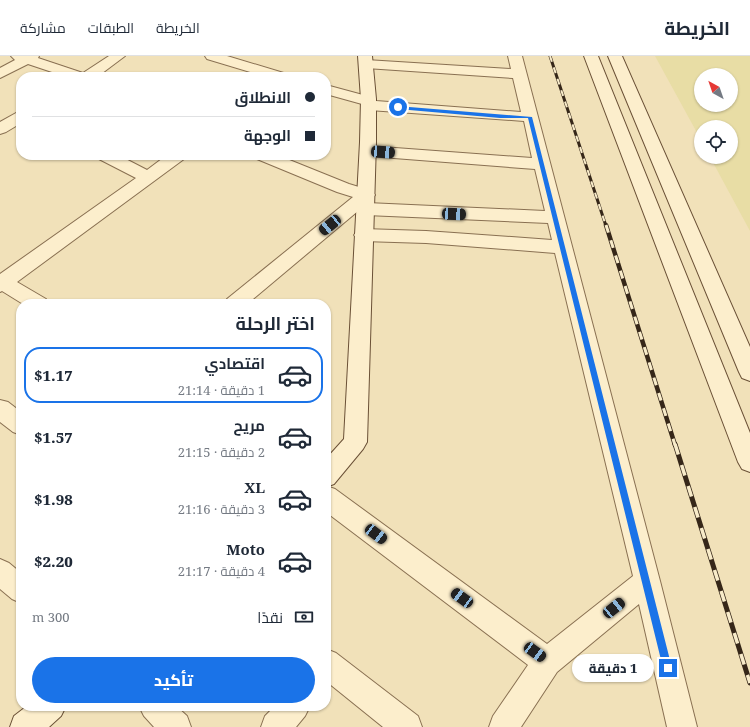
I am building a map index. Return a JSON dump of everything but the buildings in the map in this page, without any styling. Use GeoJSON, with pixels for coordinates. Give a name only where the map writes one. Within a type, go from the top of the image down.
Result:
{"type":"FeatureCollection","features":[{"type":"Feature","properties":{"kind":"street"},"geometry":{"type":"LineString","coordinates":[[94,72],[118,56]]}},
{"type":"Feature","properties":{"kind":"street"},"geometry":{"type":"LineString","coordinates":[[212,56],[264,72]]}},
{"type":"Feature","properties":{"kind":"street"},"geometry":{"type":"LineString","coordinates":[[591,56],[750,462]]}},
{"type":"Feature","properties":{"kind":"street"},"geometry":{"type":"LineString","coordinates":[[615,56],[750,372]]}},
{"type":"Feature","properties":{"kind":"street"},"geometry":{"type":"LineString","coordinates":[[0,74],[26,57],[67,72]]}},
{"type":"Feature","properties":{"kind":"street"},"geometry":{"type":"LineString","coordinates":[[331,470],[355,442],[363,235],[368,150],[369,103],[366,60],[517,65],[647,581],[682,727]]}},
{"type":"Feature","properties":{"kind":"street"},"geometry":{"type":"LineString","coordinates":[[331,91],[369,103],[500,116],[530,117]]}},
{"type":"Feature","properties":{"kind":"street"},"geometry":{"type":"LineString","coordinates":[[0,129],[16,119]]}},
{"type":"Feature","properties":{"kind":"street"},"geometry":{"type":"LineString","coordinates":[[368,150],[542,164]]}},
{"type":"Feature","properties":{"kind":"street"},"geometry":{"type":"LineString","coordinates":[[115,160],[148,177]]}},
{"type":"Feature","properties":{"kind":"street"},"geometry":{"type":"LineString","coordinates":[[29,299],[1,283],[171,160]]}},
{"type":"Feature","properties":{"kind":"street"},"geometry":{"type":"LineString","coordinates":[[275,160],[343,188],[366,202],[528,217],[555,217]]}},
{"type":"Feature","properties":{"kind":"street"},"geometry":{"type":"LineString","coordinates":[[240,299],[366,202]]}},
{"type":"Feature","properties":{"kind":"street"},"geometry":{"type":"LineString","coordinates":[[363,235],[426,237],[562,246]]}},
{"type":"Feature","properties":{"kind":"street"},"geometry":{"type":"LineString","coordinates":[[0,409],[16,422]]}},
{"type":"Feature","properties":{"kind":"street"},"geometry":{"type":"LineString","coordinates":[[331,501],[547,662]]}},
{"type":"Feature","properties":{"kind":"street"},"geometry":{"type":"LineString","coordinates":[[0,572],[16,586]]}},
{"type":"Feature","properties":{"kind":"street"},"geometry":{"type":"LineString","coordinates":[[504,727],[547,662],[647,581]]}},
{"type":"Feature","properties":{"kind":"street"},"geometry":{"type":"LineString","coordinates":[[331,670],[407,727]]}},
{"type":"Feature","properties":{"kind":"street"},"geometry":{"type":"LineString","coordinates":[[25,727],[45,711]]}},
{"type":"Feature","properties":{"kind":"street"},"geometry":{"type":"LineString","coordinates":[[159,711],[176,727]]}},
{"type":"Feature","properties":{"kind":"street"},"geometry":{"type":"LineString","coordinates":[[276,727],[290,711]]}},
{"type":"Feature","properties":{"kind":"shaded area"},"geometry":{"type":"Polygon","coordinates":[[[655,56],[750,56],[750,231],[714,164],[738,164],[738,120],[694,120],[694,127],[655,56]]]}},
{"type":"Feature","properties":{"kind":"railway"},"geometry":{"type":"LineString","coordinates":[[550,56],[606,226]]}},
{"type":"Feature","properties":{"kind":"railway"},"geometry":{"type":"LineString","coordinates":[[606,225],[675,445]]}},
{"type":"Feature","properties":{"kind":"railway"},"geometry":{"type":"LineString","coordinates":[[675,444],[750,683]]}},
{"type":"Feature","properties":{"kind":"route"},"geometry":{"type":"LineString","coordinates":[[398,107],[500,116],[530,117],[668,668]]}}]}
